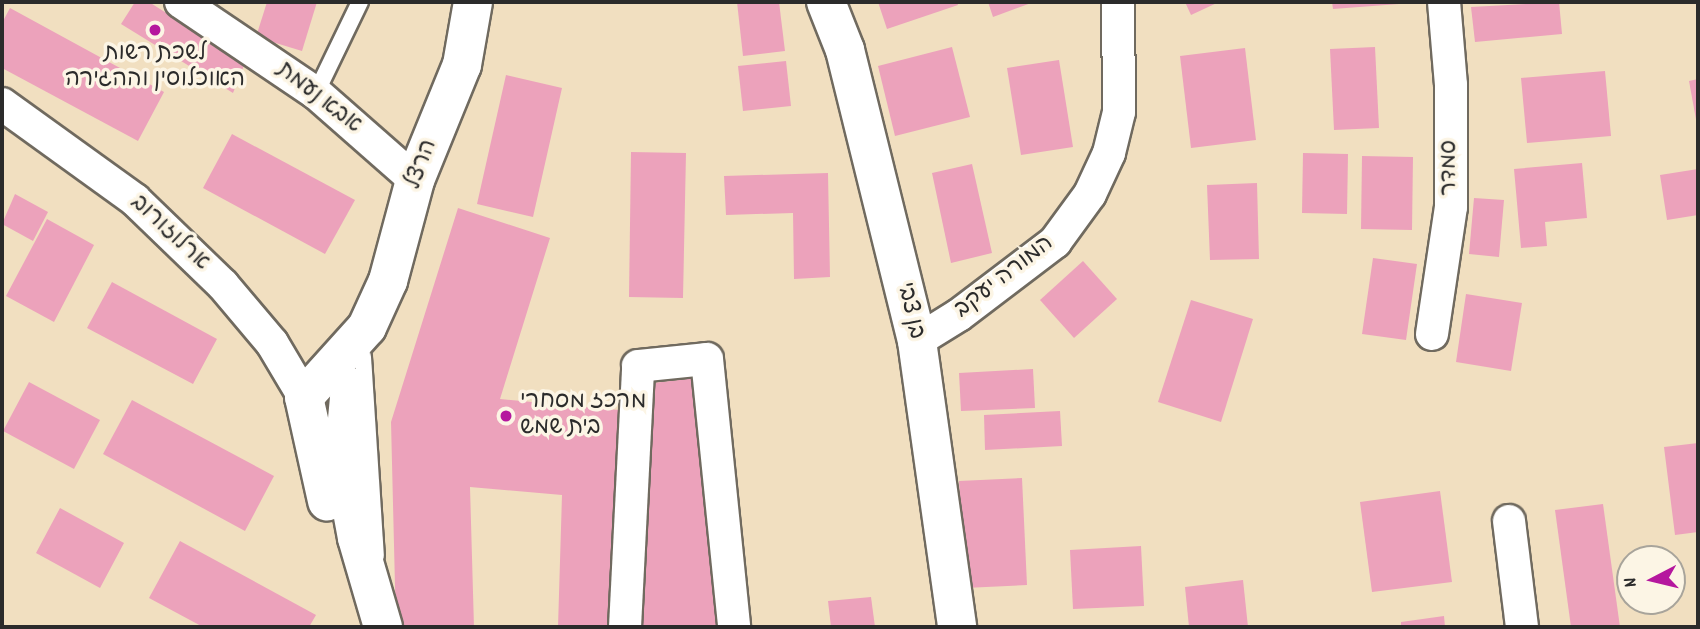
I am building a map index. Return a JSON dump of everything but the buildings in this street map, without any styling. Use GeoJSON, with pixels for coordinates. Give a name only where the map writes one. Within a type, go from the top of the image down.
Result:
{"type":"FeatureCollection","features":[{"type":"Feature","properties":{"kind":"street","name":"אבא נעמת"},"geometry":{"type":"LineString","coordinates":[[181,2],[316,93],[415,180]]}},
{"type":"Feature","properties":{"kind":"street","name":"הרצל"},"geometry":{"type":"LineString","coordinates":[[372,618],[343,463],[360,357],[388,281],[415,180],[462,65],[473,2]]}},
{"type":"Feature","properties":{"kind":"street","name":"בן צבי"},"geometry":{"type":"LineString","coordinates":[[826,2],[845,50],[917,341],[965,626]]}},
{"type":"Feature","properties":{"kind":"street","name":"המורה יעקב"},"geometry":{"type":"LineString","coordinates":[[917,341],[970,308],[1055,242],[1090,194],[1110,153],[1119,112],[1118,2]]}},
{"type":"Feature","properties":{"kind":"street","name":"סמדר"},"geometry":{"type":"LineString","coordinates":[[1432,334],[1451,207],[1451,85],[1444,2]]}},
{"type":"Feature","properties":{"kind":"street","name":"ארלוזורוב"},"geometry":{"type":"LineString","coordinates":[[2,104],[145,209],[223,285],[272,343],[304,397]]}},
{"type":"Feature","properties":{"kind":"street","name":"הרצל"},"geometry":{"type":"LineString","coordinates":[[360,357],[304,397],[372,618]]}},
{"type":"Feature","properties":{"kind":"street"},"geometry":{"type":"LineString","coordinates":[[304,397],[333,398],[360,357]]}},
{"type":"Feature","properties":{"kind":"street"},"geometry":{"type":"LineString","coordinates":[[625,627],[638,366],[707,359],[734,627]]}},
{"type":"Feature","properties":{"kind":"street"},"geometry":{"type":"LineString","coordinates":[[1509,522],[1522,627]]}},
{"type":"Feature","properties":{"kind":"lane"},"geometry":{"type":"LineString","coordinates":[[316,93],[360,2]]}},
{"type":"Feature","properties":{"kind":"place","name":"לשכת רשות האוכלוסין וההגירה"},"geometry":{"type":"Point","coordinates":[155,30]}},
{"type":"Feature","properties":{"kind":"place","name":"מרכז מסחרי בית שמש"},"geometry":{"type":"Point","coordinates":[506,416]}}]}
